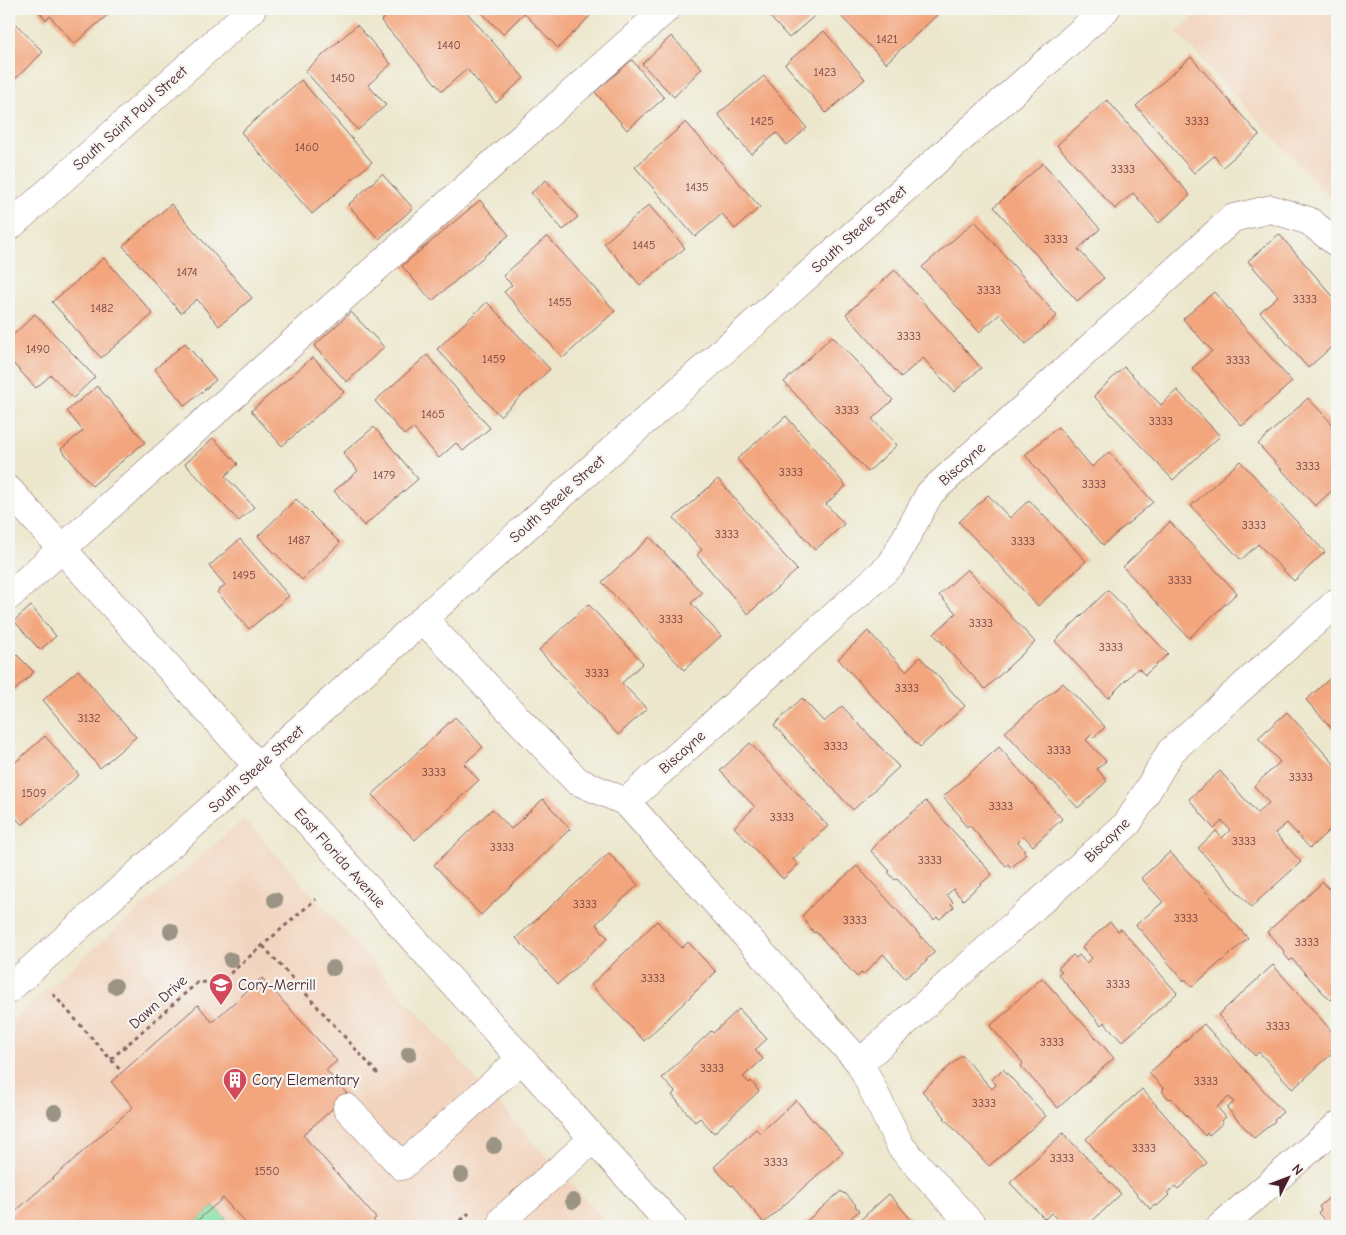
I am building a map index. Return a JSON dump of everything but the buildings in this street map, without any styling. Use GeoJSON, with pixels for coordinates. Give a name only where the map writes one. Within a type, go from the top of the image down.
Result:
{"type":"FeatureCollection","features":[{"type":"Feature","properties":{"kind":"street","name":"South Saint Paul Street"},"geometry":{"type":"LineString","coordinates":[[9,227],[252,9]]}},
{"type":"Feature","properties":{"kind":"street"},"geometry":{"type":"LineString","coordinates":[[9,596],[666,9]]}},
{"type":"Feature","properties":{"kind":"street","name":"South Steele Street"},"geometry":{"type":"LineString","coordinates":[[9,989],[1106,9]]}},
{"type":"Feature","properties":{"kind":"street","name":"Biscayne"},"geometry":{"type":"LineString","coordinates":[[626,802],[891,565],[930,494],[1233,218],[1271,209],[1309,221],[1337,243]]}},
{"type":"Feature","properties":{"kind":"street","name":"East Florida Avenue"},"geometry":{"type":"LineString","coordinates":[[9,490],[672,1226]]}},
{"type":"Feature","properties":{"kind":"street","name":"Biscayne"},"geometry":{"type":"LineString","coordinates":[[860,1063],[1128,823],[1171,751],[1337,602]]}},
{"type":"Feature","properties":{"kind":"street"},"geometry":{"type":"LineString","coordinates":[[423,619],[577,781],[626,802],[860,1063],[901,1147],[973,1226]]}},
{"type":"Feature","properties":{"kind":"street"},"geometry":{"type":"LineString","coordinates":[[347,1108],[402,1166],[521,1059]]}},
{"type":"Feature","properties":{"kind":"street"},"geometry":{"type":"LineString","coordinates":[[1220,1226],[1337,1126]]}},
{"type":"Feature","properties":{"kind":"street"},"geometry":{"type":"LineString","coordinates":[[510,1226],[503,1219],[593,1139]]}},
{"type":"Feature","properties":{"kind":"path","name":"Dawn Drive"},"geometry":{"type":"LineString","coordinates":[[111,1059],[198,982],[219,983],[316,898]]}},
{"type":"Feature","properties":{"kind":"path"},"geometry":{"type":"LineString","coordinates":[[263,946],[378,1074]]}},
{"type":"Feature","properties":{"kind":"path"},"geometry":{"type":"LineString","coordinates":[[48,988],[122,1072]]}},
{"type":"Feature","properties":{"kind":"shaded area"},"geometry":{"type":"Polygon","coordinates":[[[1203,9],[1337,9],[1337,206],[1177,32],[1203,9]]]}},
{"type":"Feature","properties":{"kind":"shaded area","name":"Cory-Merrill"},"geometry":{"type":"Polygon","coordinates":[[[244,819],[610,1226],[9,1226],[9,1024],[244,819]]]}},
{"type":"Feature","properties":{"kind":"green space"},"geometry":{"type":"Polygon","coordinates":[[[214,1206],[232,1226],[191,1226],[214,1206]]]}},
{"type":"Feature","properties":{"kind":"place","name":"Cory-Merrill"},"geometry":{"type":"Point","coordinates":[221,1006]}},
{"type":"Feature","properties":{"kind":"place","name":"Cory Elementary"},"geometry":{"type":"Point","coordinates":[235,1101]}}]}
